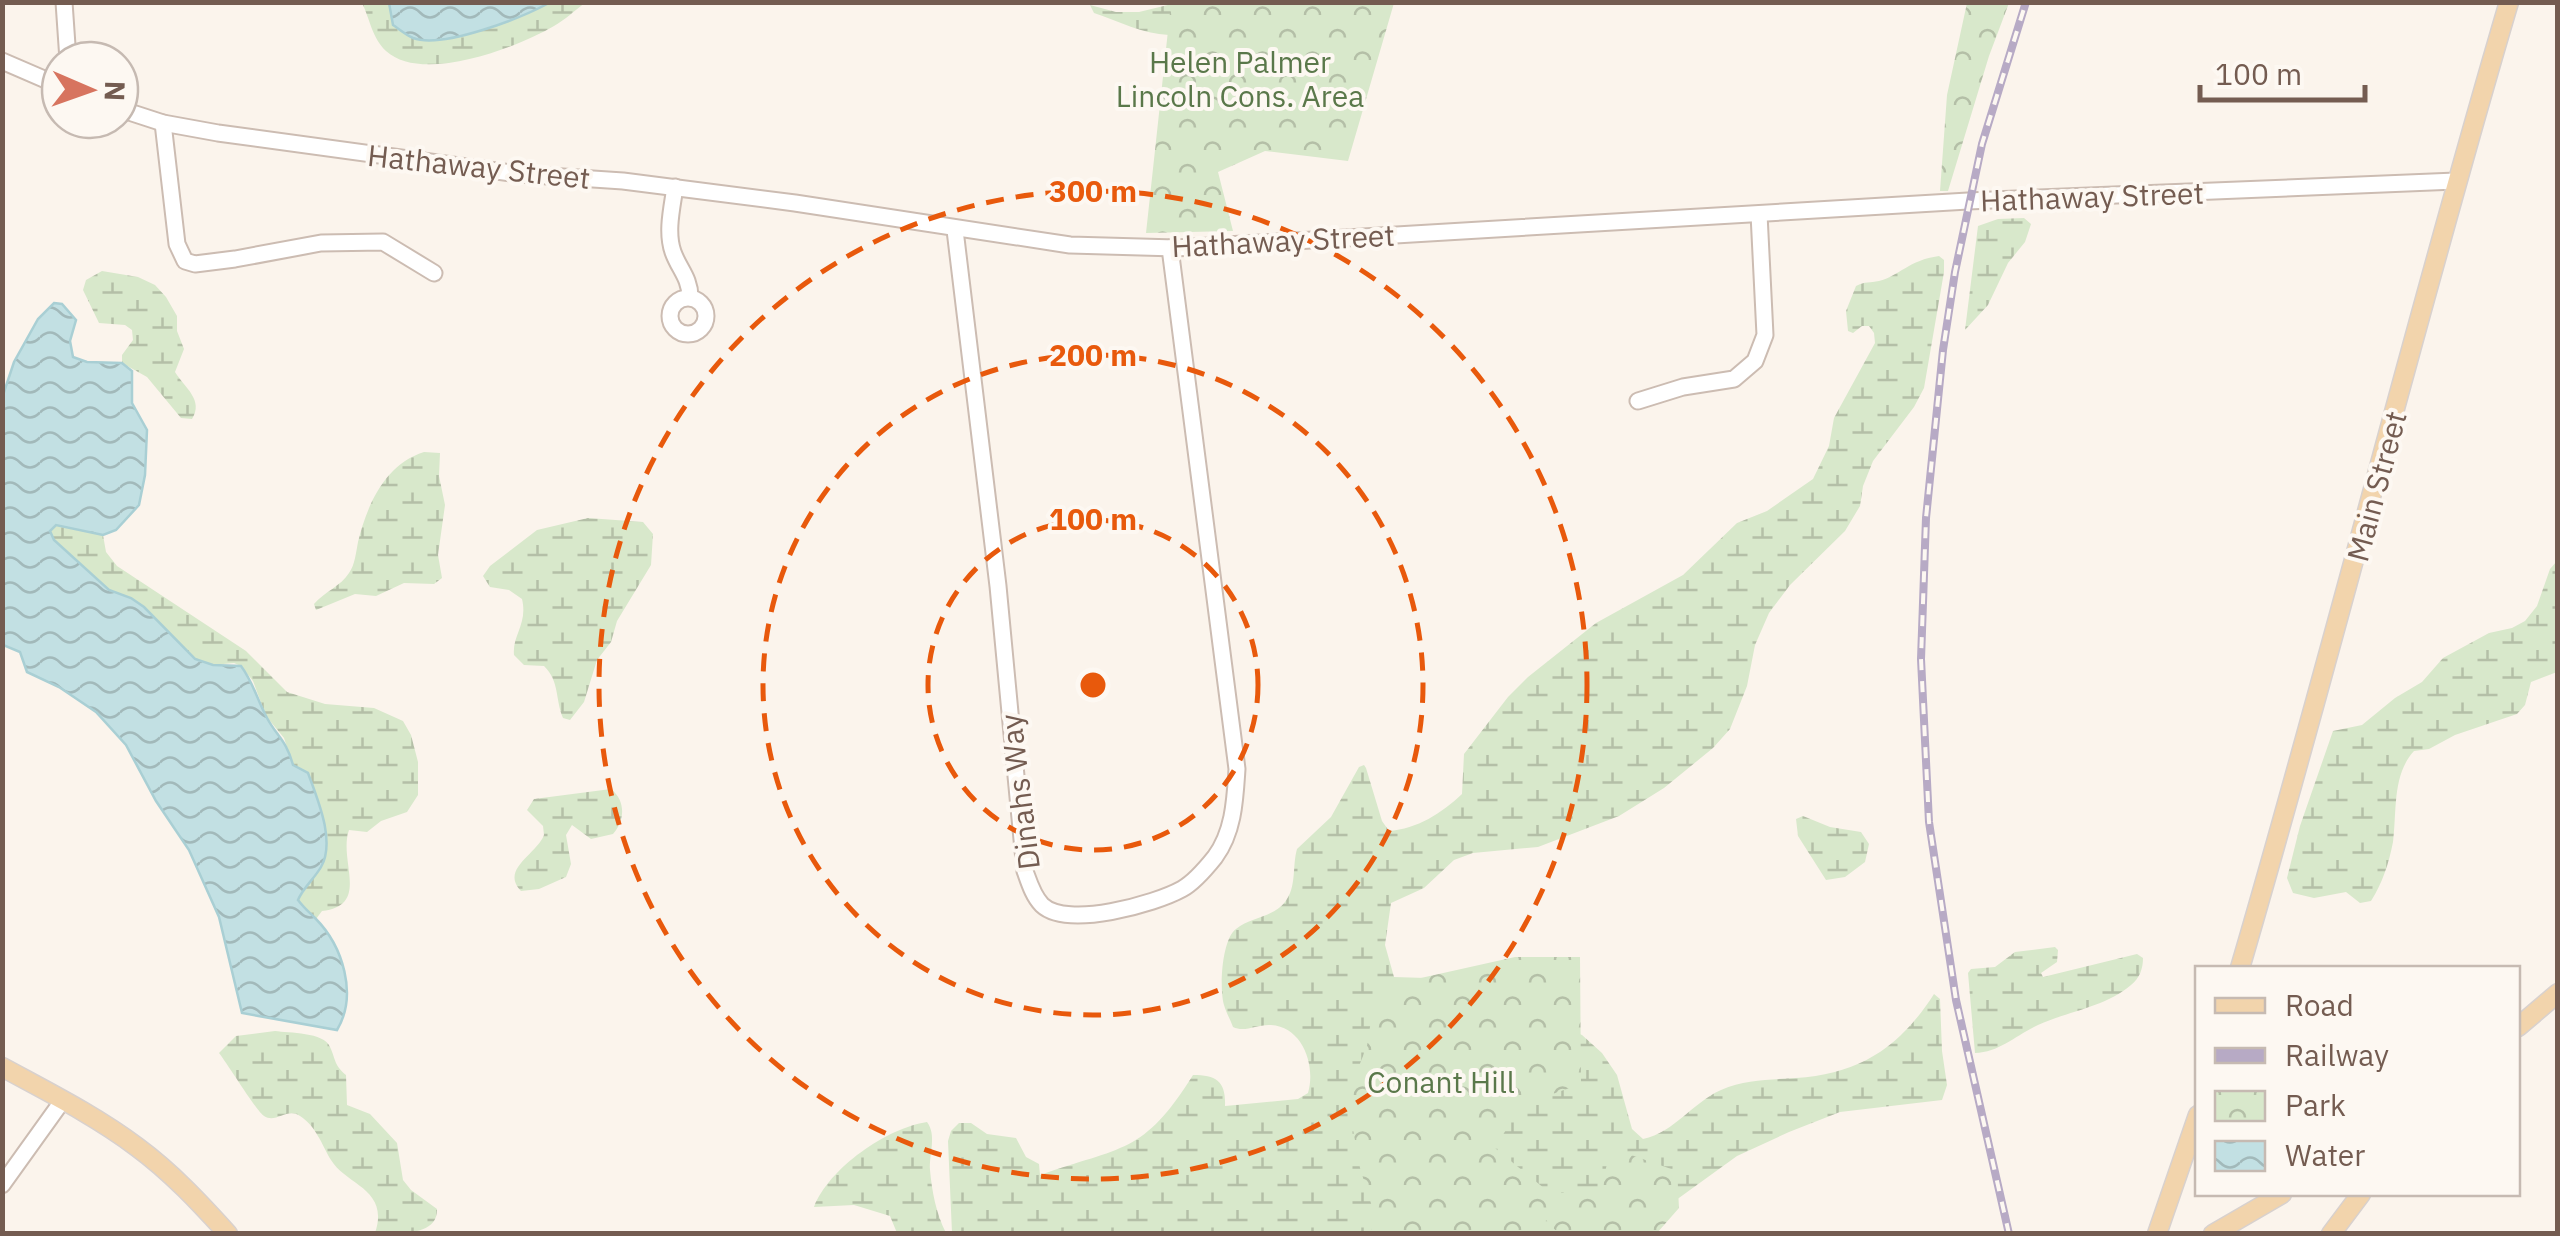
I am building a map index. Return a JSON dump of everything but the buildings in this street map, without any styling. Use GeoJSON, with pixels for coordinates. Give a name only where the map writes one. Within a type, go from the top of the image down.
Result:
{"type":"FeatureCollection","features":[{"type":"Feature","properties":{"kind":"main road","name":"Main Street"},"geometry":{"type":"LineString","coordinates":[[2241,966],[2364,528],[2456,181],[2509,2]]}},
{"type":"Feature","properties":{"kind":"main road"},"geometry":{"type":"LineString","coordinates":[[2520,1025],[2558,993]]}},
{"type":"Feature","properties":{"kind":"main road"},"geometry":{"type":"LineString","coordinates":[[2,1067],[136,1146],[198,1200],[228,1234]]}},
{"type":"Feature","properties":{"kind":"main road"},"geometry":{"type":"LineString","coordinates":[[2163,1232],[2195,1124]]}},
{"type":"Feature","properties":{"kind":"main road"},"geometry":{"type":"LineString","coordinates":[[2213,1234],[2280,1196]]}},
{"type":"Feature","properties":{"kind":"main road"},"geometry":{"type":"LineString","coordinates":[[2331,1234],[2360,1196]]}},
{"type":"Feature","properties":{"kind":"street"},"geometry":{"type":"LineString","coordinates":[[64,2],[67,40]]}},
{"type":"Feature","properties":{"kind":"street"},"geometry":{"type":"LineString","coordinates":[[2,61],[40,77]]}},
{"type":"Feature","properties":{"kind":"street","name":"Hathaway Street"},"geometry":{"type":"LineString","coordinates":[[140,115],[218,133],[518,174],[676,187],[1070,245],[1170,248],[1968,201],[2456,181]]}},
{"type":"Feature","properties":{"kind":"street"},"geometry":{"type":"LineString","coordinates":[[163,122],[177,244],[185,261],[195,264],[235,259],[321,243],[384,242],[434,274]]}},
{"type":"Feature","properties":{"kind":"street"},"geometry":{"type":"LineString","coordinates":[[676,187],[670,238],[674,256],[687,276],[690,297]]}},
{"type":"Feature","properties":{"kind":"street"},"geometry":{"type":"LineString","coordinates":[[1638,401],[1682,387],[1734,379],[1756,361],[1765,335],[1758,214]]}},
{"type":"Feature","properties":{"kind":"street","name":"Dinahs Way"},"geometry":{"type":"LineString","coordinates":[[955,230],[998,586],[1025,871],[1040,904],[1058,912],[1090,914],[1140,906],[1185,887],[1216,856],[1234,807],[1235,753],[1170,248]]}},
{"type":"Feature","properties":{"kind":"street"},"geometry":{"type":"LineString","coordinates":[[2,1186],[63,1100]]}},
{"type":"Feature","properties":{"kind":"green space"},"geometry":{"type":"Polygon","coordinates":[[[362,3],[389,3],[393,25],[415,39],[515,19],[549,3],[585,3],[558,24],[517,44],[469,59],[422,64],[402,60],[381,46],[362,3]]]}},
{"type":"Feature","properties":{"kind":"green space","name":"Helen Palmer Lincoln Cons. Area"},"geometry":{"type":"Polygon","coordinates":[[[1171,3],[1394,3],[1348,161],[1265,151],[1218,172],[1233,231],[1146,233],[1171,3]]]}},
{"type":"Feature","properties":{"kind":"green space"},"geometry":{"type":"Polygon","coordinates":[[[1176,3],[1169,35],[1140,30],[1094,13],[1090,5],[1116,12],[1139,12],[1176,3]]]}},
{"type":"Feature","properties":{"kind":"green space"},"geometry":{"type":"Polygon","coordinates":[[[1967,3],[2009,3],[1948,191],[1940,191],[1947,95],[1967,3]]]}},
{"type":"Feature","properties":{"kind":"green space"},"geometry":{"type":"Polygon","coordinates":[[[2024,218],[2031,224],[2025,242],[2008,263],[1988,305],[1965,330],[1978,226],[1998,219],[2024,218]]]}},
{"type":"Feature","properties":{"kind":"green space"},"geometry":{"type":"Polygon","coordinates":[[[1939,256],[1944,260],[1944,272],[1924,388],[1873,461],[1860,506],[1845,531],[1790,585],[1769,613],[1755,645],[1747,686],[1730,729],[1664,788],[1619,816],[1538,847],[1473,853],[1454,860],[1424,888],[1391,903],[1385,945],[1394,977],[1458,979],[1582,1035],[1602,1053],[1617,1075],[1632,1129],[1643,1139],[1665,1130],[1730,1086],[1819,1075],[1859,1064],[1907,1029],[1934,994],[1940,999],[1947,1085],[1942,1100],[1840,1112],[1789,1132],[1737,1156],[1654,1216],[1622,1234],[952,1233],[948,1141],[959,1123],[971,1123],[987,1134],[1016,1138],[1026,1157],[1039,1164],[1040,1175],[1111,1152],[1144,1134],[1160,1120],[1193,1075],[1208,1076],[1218,1082],[1224,1091],[1225,1106],[1298,1099],[1308,1093],[1310,1071],[1299,1040],[1282,1027],[1233,1027],[1222,987],[1231,934],[1285,902],[1293,883],[1297,849],[1331,817],[1359,767],[1366,768],[1382,821],[1389,831],[1437,814],[1462,794],[1464,754],[1528,677],[1596,623],[1683,575],[1737,523],[1767,511],[1813,479],[1829,446],[1834,418],[1875,343],[1869,326],[1853,333],[1848,331],[1846,311],[1856,286],[1886,279],[1939,256]]]}},
{"type":"Feature","properties":{"kind":"green space"},"geometry":{"type":"Polygon","coordinates":[[[102,271],[138,277],[155,285],[166,297],[177,316],[177,331],[184,349],[175,372],[195,400],[192,419],[181,418],[147,377],[122,363],[122,355],[133,340],[132,330],[125,325],[99,323],[83,290],[86,280],[102,271]]]}},
{"type":"Feature","properties":{"kind":"green space"},"geometry":{"type":"Polygon","coordinates":[[[424,452],[440,453],[439,476],[445,505],[438,555],[442,578],[434,584],[404,583],[376,596],[355,594],[316,610],[314,604],[351,570],[367,514],[388,476],[424,452]]]}},
{"type":"Feature","properties":{"kind":"green space"},"geometry":{"type":"Polygon","coordinates":[[[588,518],[643,522],[653,534],[651,565],[617,621],[611,642],[597,660],[584,702],[570,720],[563,718],[555,684],[544,666],[524,665],[514,655],[523,615],[522,599],[509,590],[490,587],[483,576],[490,566],[537,530],[588,518]]]}},
{"type":"Feature","properties":{"kind":"green space"},"geometry":{"type":"Polygon","coordinates":[[[56,525],[103,535],[106,552],[117,566],[246,651],[287,692],[325,704],[374,708],[403,721],[418,762],[418,795],[407,812],[381,821],[367,832],[349,830],[349,891],[337,907],[322,911],[316,919],[298,900],[322,866],[323,825],[308,773],[293,765],[284,738],[266,716],[253,681],[234,663],[213,665],[195,659],[131,598],[108,590],[54,540],[50,531],[56,525]]]}},
{"type":"Feature","properties":{"kind":"green space"},"geometry":{"type":"Polygon","coordinates":[[[2557,561],[2557,672],[2531,682],[2525,705],[2517,714],[2455,735],[2429,749],[2414,751],[2402,771],[2393,842],[2371,901],[2360,903],[2346,892],[2314,898],[2293,893],[2287,878],[2300,826],[2333,731],[2362,725],[2422,682],[2443,658],[2489,633],[2525,621],[2537,606],[2550,569],[2557,561]]]}},
{"type":"Feature","properties":{"kind":"green space"},"geometry":{"type":"Polygon","coordinates":[[[611,789],[622,811],[613,834],[591,839],[572,825],[566,835],[571,864],[566,877],[539,889],[521,891],[516,883],[517,869],[544,835],[543,826],[527,810],[534,799],[611,789]]]}},
{"type":"Feature","properties":{"kind":"green space"},"geometry":{"type":"Polygon","coordinates":[[[1803,816],[1830,827],[1861,832],[1869,844],[1865,862],[1845,877],[1826,880],[1798,836],[1796,819],[1803,816]]]}},
{"type":"Feature","properties":{"kind":"green space"},"geometry":{"type":"Polygon","coordinates":[[[2055,947],[2057,962],[2041,973],[2043,977],[2137,954],[2143,958],[2142,969],[2134,982],[2110,999],[2038,1025],[1992,1050],[1975,1053],[1968,973],[1971,969],[1995,967],[2015,952],[2055,947]]]}},
{"type":"Feature","properties":{"kind":"green space","name":"Conant Hill"},"geometry":{"type":"Polygon","coordinates":[[[1515,957],[1580,957],[1581,1084],[1521,1105],[1495,1148],[1545,1189],[1546,1195],[1601,1188],[1611,1148],[1677,1171],[1679,1208],[1657,1233],[1558,1233],[1546,1220],[1544,1233],[1371,1233],[1374,1213],[1360,1168],[1347,1096],[1367,1046],[1376,988],[1515,957]]]}},
{"type":"Feature","properties":{"kind":"green space"},"geometry":{"type":"Polygon","coordinates":[[[275,1031],[314,1036],[326,1042],[346,1075],[347,1105],[370,1114],[397,1143],[403,1180],[437,1209],[431,1224],[415,1232],[375,1233],[378,1218],[372,1197],[338,1169],[310,1125],[295,1114],[268,1118],[260,1113],[219,1053],[236,1036],[275,1031]]]}},
{"type":"Feature","properties":{"kind":"green space"},"geometry":{"type":"Polygon","coordinates":[[[927,1122],[932,1139],[933,1194],[946,1233],[897,1233],[890,1216],[854,1205],[814,1207],[832,1178],[861,1152],[895,1132],[927,1122]]]}},
{"type":"Feature","properties":{"kind":"water"},"geometry":{"type":"Polygon","coordinates":[[[389,2],[549,3],[482,30],[426,40],[413,38],[393,25],[389,2]]]}},
{"type":"Feature","properties":{"kind":"water"},"geometry":{"type":"Polygon","coordinates":[[[54,303],[62,304],[76,320],[70,341],[73,357],[87,362],[122,363],[132,371],[132,403],[147,430],[139,505],[116,530],[103,535],[56,525],[50,531],[54,540],[109,590],[144,607],[195,659],[213,665],[241,666],[293,765],[308,773],[324,820],[327,845],[321,867],[298,900],[325,929],[340,957],[347,987],[337,1030],[242,1013],[219,917],[189,850],[156,801],[126,745],[96,712],[59,687],[27,672],[20,652],[3,645],[3,395],[14,362],[38,319],[54,303]]]}},
{"type":"Feature","properties":{"kind":"railway"},"geometry":{"type":"LineString","coordinates":[[2009,1234],[1956,1000],[1929,822],[1921,659],[1926,518],[1955,272],[1982,144],[2026,2]]}}]}
